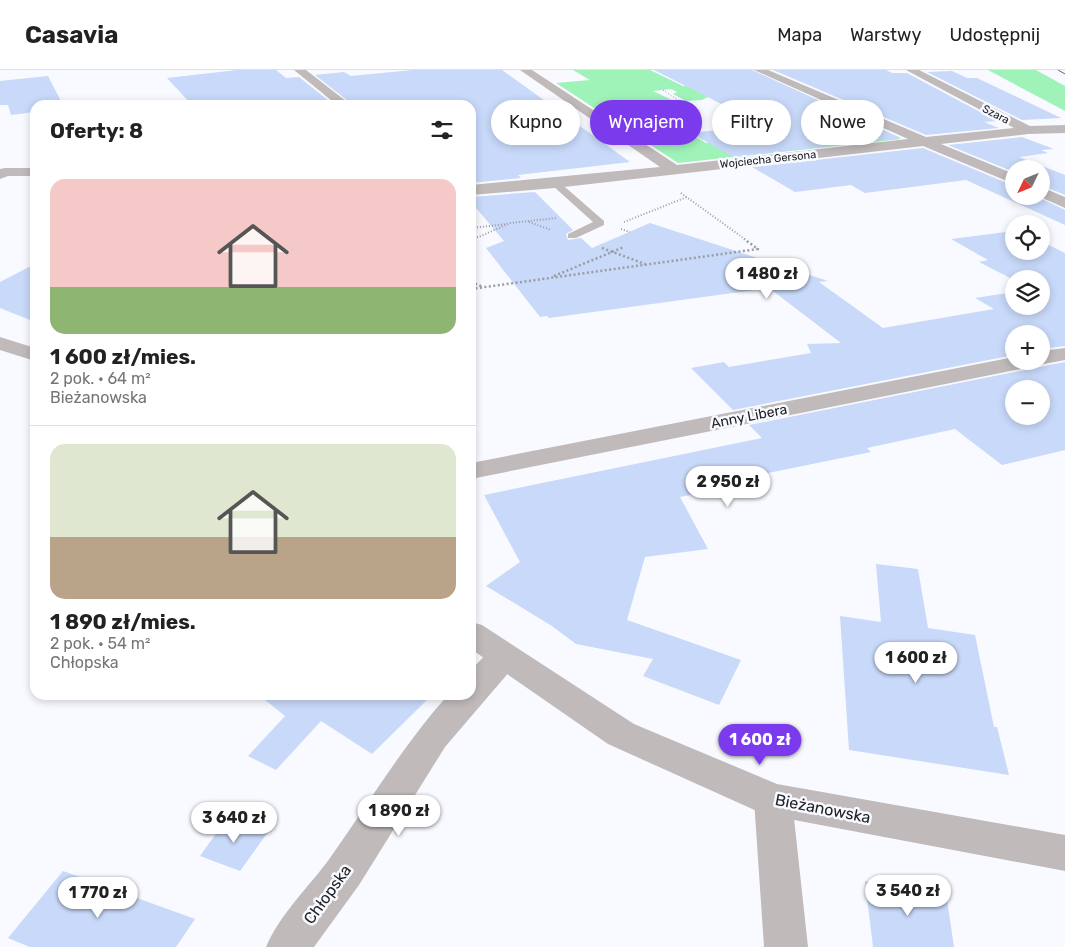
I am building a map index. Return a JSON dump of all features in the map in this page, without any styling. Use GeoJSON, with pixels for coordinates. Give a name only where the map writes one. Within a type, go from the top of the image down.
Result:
{"type":"FeatureCollection","features":[{"type":"Feature","properties":{"kind":"street"},"geometry":{"type":"LineString","coordinates":[[299,70],[338,100]]}},
{"type":"Feature","properties":{"kind":"street"},"geometry":{"type":"LineString","coordinates":[[525,70],[673,170]]}},
{"type":"Feature","properties":{"kind":"street"},"geometry":{"type":"LineString","coordinates":[[759,70],[1005,176]]}},
{"type":"Feature","properties":{"kind":"street","name":"Szara"},"geometry":{"type":"LineString","coordinates":[[911,70],[1028,130]]}},
{"type":"Feature","properties":{"kind":"street","name":"Wojciecha Gersona"},"geometry":{"type":"LineString","coordinates":[[476,190],[555,183],[1028,130],[1065,129]]}},
{"type":"Feature","properties":{"kind":"street"},"geometry":{"type":"LineString","coordinates":[[0,156],[2,174],[30,172]]}},
{"type":"Feature","properties":{"kind":"street"},"geometry":{"type":"LineString","coordinates":[[1050,196],[1065,203]]}},
{"type":"Feature","properties":{"kind":"street"},"geometry":{"type":"LineString","coordinates":[[0,342],[30,353]]}},
{"type":"Feature","properties":{"kind":"street"},"geometry":{"type":"LineString","coordinates":[[1050,356],[1065,354]]}},
{"type":"Feature","properties":{"kind":"street","name":"Anny Libera"},"geometry":{"type":"LineString","coordinates":[[476,470],[1005,365]]}},
{"type":"Feature","properties":{"kind":"street","name":"Bieżanowska"},"geometry":{"type":"LineString","coordinates":[[476,636],[621,734],[774,800],[1065,853]]}},
{"type":"Feature","properties":{"kind":"street","name":"Chłopska"},"geometry":{"type":"LineString","coordinates":[[476,687],[504,656]]}},
{"type":"Feature","properties":{"kind":"street","name":"Chłopska"},"geometry":{"type":"LineString","coordinates":[[288,947],[344,872],[432,737],[465,700]]}},
{"type":"Feature","properties":{"kind":"street"},"geometry":{"type":"LineString","coordinates":[[774,800],[786,947]]}},
{"type":"Feature","properties":{"kind":"lane"},"geometry":{"type":"LineString","coordinates":[[555,183],[600,223],[572,236]]}},
{"type":"Feature","properties":{"kind":"path"},"geometry":{"type":"LineString","coordinates":[[663,90],[678,100]]}},
{"type":"Feature","properties":{"kind":"path"},"geometry":{"type":"LineString","coordinates":[[476,288],[758,249],[675,188]]}},
{"type":"Feature","properties":{"kind":"path"},"geometry":{"type":"LineString","coordinates":[[623,222],[686,197]]}},
{"type":"Feature","properties":{"kind":"path"},"geometry":{"type":"LineString","coordinates":[[476,227],[510,223]]}},
{"type":"Feature","properties":{"kind":"path"},"geometry":{"type":"LineString","coordinates":[[549,278],[624,247]]}},
{"type":"Feature","properties":{"kind":"path"},"geometry":{"type":"LineString","coordinates":[[476,284],[483,287]]}},
{"type":"Feature","properties":{"kind":"green space"},"geometry":{"type":"Polygon","coordinates":[[[573,70],[650,70],[683,86],[740,81],[702,100],[684,100],[673,94],[677,92],[671,89],[653,91],[672,100],[590,100],[590,105],[556,83],[590,80],[573,70]]]}},
{"type":"Feature","properties":{"kind":"green space"},"geometry":{"type":"Polygon","coordinates":[[[988,70],[1036,70],[1065,86],[1065,111],[988,70]]]}},
{"type":"Feature","properties":{"kind":"green space"},"geometry":{"type":"Polygon","coordinates":[[[801,132],[801,145],[845,145],[678,163],[651,145],[702,145],[702,140],[706,143],[712,142],[712,145],[791,145],[791,133],[801,132]]]}},
{"type":"Feature","properties":{"kind":"green space"},"geometry":{"type":"Polygon","coordinates":[[[884,132],[901,139],[884,141],[884,132]]]}},
{"type":"Feature","properties":{"kind":"building"},"geometry":{"type":"Polygon","coordinates":[[[237,70],[276,70],[286,78],[299,77],[328,100],[187,100],[167,78],[237,70]]]}},
{"type":"Feature","properties":{"kind":"building"},"geometry":{"type":"Polygon","coordinates":[[[412,70],[502,70],[544,100],[491,100],[491,145],[580,145],[580,126],[590,133],[590,145],[606,145],[630,162],[518,175],[521,178],[476,182],[476,100],[347,100],[315,75],[344,72],[351,76],[412,70]]]}},
{"type":"Feature","properties":{"kind":"building"},"geometry":{"type":"Polygon","coordinates":[[[654,70],[752,70],[818,100],[801,100],[801,145],[839,145],[733,157],[712,145],[791,145],[791,100],[713,100],[654,70]]]}},
{"type":"Feature","properties":{"kind":"building"},"geometry":{"type":"Polygon","coordinates":[[[773,70],[886,70],[892,73],[907,73],[997,121],[984,122],[999,128],[926,135],[884,117],[884,100],[844,100],[773,70]]]}},
{"type":"Feature","properties":{"kind":"building"},"geometry":{"type":"Polygon","coordinates":[[[952,71],[967,78],[977,78],[1061,118],[1022,120],[927,72],[952,71]]]}},
{"type":"Feature","properties":{"kind":"building"},"geometry":{"type":"Polygon","coordinates":[[[48,76],[60,100],[30,100],[30,113],[11,115],[8,105],[0,105],[0,81],[48,76]]]}},
{"type":"Feature","properties":{"kind":"building"},"geometry":{"type":"Polygon","coordinates":[[[884,130],[901,138],[884,140],[884,130]]]}},
{"type":"Feature","properties":{"kind":"building"},"geometry":{"type":"Polygon","coordinates":[[[712,131],[712,145],[702,139],[702,132],[712,131]]]}},
{"type":"Feature","properties":{"kind":"building"},"geometry":{"type":"Polygon","coordinates":[[[1022,137],[1054,149],[1041,150],[1048,153],[1019,157],[1027,160],[1005,160],[1005,168],[948,145],[1022,137]]]}},
{"type":"Feature","properties":{"kind":"building"},"geometry":{"type":"Polygon","coordinates":[[[923,148],[1005,182],[1005,198],[966,180],[865,193],[851,185],[795,192],[752,167],[923,148]]]}},
{"type":"Feature","properties":{"kind":"building"},"geometry":{"type":"Polygon","coordinates":[[[1050,169],[1065,175],[1065,195],[1050,189],[1050,169]]]}},
{"type":"Feature","properties":{"kind":"building"},"geometry":{"type":"Polygon","coordinates":[[[535,192],[573,230],[566,234],[568,240],[581,238],[592,248],[650,223],[828,281],[819,282],[883,328],[994,309],[975,298],[1005,293],[1005,315],[1050,315],[1050,270],[1005,270],[1005,275],[979,262],[988,260],[951,239],[1005,232],[1005,260],[1050,260],[1050,246],[1065,253],[1065,346],[1050,348],[1050,325],[1005,325],[1005,357],[733,410],[691,368],[724,362],[729,367],[811,353],[807,344],[841,343],[769,288],[549,318],[547,316],[540,317],[486,248],[504,241],[476,208],[476,197],[535,192]]]}},
{"type":"Feature","properties":{"kind":"building"},"geometry":{"type":"Polygon","coordinates":[[[1050,203],[1065,210],[1065,225],[1050,218],[1050,215],[1043,215],[1021,205],[1050,205],[1050,203]]]}},
{"type":"Feature","properties":{"kind":"building"},"geometry":{"type":"Polygon","coordinates":[[[30,267],[30,320],[0,308],[0,282],[30,267]]]}},
{"type":"Feature","properties":{"kind":"building"},"geometry":{"type":"Polygon","coordinates":[[[1065,362],[1065,450],[1002,465],[955,429],[867,448],[871,452],[738,479],[743,485],[680,497],[708,549],[645,557],[627,620],[741,660],[719,705],[643,676],[653,659],[576,644],[552,626],[486,586],[520,562],[484,495],[762,438],[749,425],[1025,370],[1050,370],[1050,365],[1065,362]]]}},
{"type":"Feature","properties":{"kind":"building"},"geometry":{"type":"Polygon","coordinates":[[[876,564],[918,569],[928,628],[975,635],[994,727],[997,727],[1009,775],[849,750],[840,616],[881,622],[876,564]]]}},
{"type":"Feature","properties":{"kind":"building"},"geometry":{"type":"Polygon","coordinates":[[[265,700],[427,700],[372,754],[321,721],[276,770],[248,756],[285,716],[265,700]]]}},
{"type":"Feature","properties":{"kind":"building"},"geometry":{"type":"Polygon","coordinates":[[[228,817],[268,832],[240,871],[200,856],[228,817]]]}},
{"type":"Feature","properties":{"kind":"building"},"geometry":{"type":"Polygon","coordinates":[[[63,871],[195,919],[176,947],[30,947],[8,938],[63,871]]]}},
{"type":"Feature","properties":{"kind":"building"},"geometry":{"type":"Polygon","coordinates":[[[865,881],[946,893],[954,947],[873,947],[865,881]]]}},
{"type":"Feature","properties":{"kind":"tram line"},"geometry":{"type":"LineString","coordinates":[[1058,70],[1065,74]]}}]}
